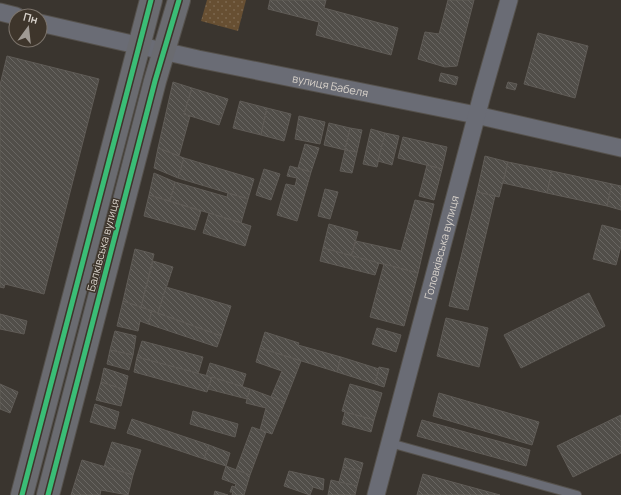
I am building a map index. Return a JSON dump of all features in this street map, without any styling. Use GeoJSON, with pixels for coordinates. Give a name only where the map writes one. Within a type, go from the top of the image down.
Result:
{"type":"FeatureCollection","features":[{"type":"Feature","properties":{"kind":"main road","name":"Балківська вулиця"},"geometry":{"type":"LineString","coordinates":[[22,495],[151,0]]}},
{"type":"Feature","properties":{"kind":"main road","name":"Балківська вулиця"},"geometry":{"type":"LineString","coordinates":[[48,495],[179,0]]}},
{"type":"Feature","properties":{"kind":"street","name":"Головківська вулиця"},"geometry":{"type":"LineString","coordinates":[[376,495],[476,115],[509,0]]}},
{"type":"Feature","properties":{"kind":"street","name":"вулиця Бабеля"},"geometry":{"type":"LineString","coordinates":[[48,24],[164,52],[476,115],[621,148]]}},
{"type":"Feature","properties":{"kind":"lane"},"geometry":{"type":"LineString","coordinates":[[390,443],[577,495]]}},
{"type":"Feature","properties":{"kind":"shaded area"},"geometry":{"type":"Polygon","coordinates":[[[207,0],[246,0],[238,31],[201,21],[207,0]]]}},
{"type":"Feature","properties":{"kind":"building"},"geometry":{"type":"Polygon","coordinates":[[[270,0],[326,0],[324,8],[398,28],[391,55],[316,35],[319,22],[268,9],[270,0]]]}},
{"type":"Feature","properties":{"kind":"building"},"geometry":{"type":"Polygon","coordinates":[[[448,0],[474,0],[457,66],[445,67],[418,59],[425,32],[439,34],[448,0]]]}},
{"type":"Feature","properties":{"kind":"building"},"geometry":{"type":"Polygon","coordinates":[[[538,33],[588,46],[575,98],[524,84],[538,33]]]}},
{"type":"Feature","properties":{"kind":"building"},"geometry":{"type":"Polygon","coordinates":[[[7,56],[99,79],[44,294],[5,284],[4,288],[0,287],[0,85],[7,56]]]}},
{"type":"Feature","properties":{"kind":"building"},"geometry":{"type":"Polygon","coordinates":[[[441,73],[458,77],[456,85],[439,81],[441,73]]]}},
{"type":"Feature","properties":{"kind":"building"},"geometry":{"type":"Polygon","coordinates":[[[173,82],[192,88],[184,114],[190,116],[179,156],[158,148],[173,82]]]}},
{"type":"Feature","properties":{"kind":"building"},"geometry":{"type":"Polygon","coordinates":[[[508,82],[517,84],[515,90],[506,88],[508,82]]]}},
{"type":"Feature","properties":{"kind":"building"},"geometry":{"type":"Polygon","coordinates":[[[192,88],[228,99],[219,125],[184,114],[192,88]]]}},
{"type":"Feature","properties":{"kind":"building"},"geometry":{"type":"Polygon","coordinates":[[[240,101],[267,108],[261,135],[233,128],[240,101]]]}},
{"type":"Feature","properties":{"kind":"building"},"geometry":{"type":"Polygon","coordinates":[[[267,108],[291,114],[284,141],[261,135],[267,108]]]}},
{"type":"Feature","properties":{"kind":"building"},"geometry":{"type":"Polygon","coordinates":[[[299,116],[325,122],[320,144],[295,139],[299,116]]]}},
{"type":"Feature","properties":{"kind":"building"},"geometry":{"type":"Polygon","coordinates":[[[329,123],[350,128],[345,150],[324,145],[329,123]]]}},
{"type":"Feature","properties":{"kind":"building"},"geometry":{"type":"Polygon","coordinates":[[[350,128],[362,130],[357,152],[345,150],[350,128]]]}},
{"type":"Feature","properties":{"kind":"building"},"geometry":{"type":"Polygon","coordinates":[[[371,129],[385,133],[377,167],[363,164],[371,129]]]}},
{"type":"Feature","properties":{"kind":"building"},"geometry":{"type":"Polygon","coordinates":[[[385,133],[399,136],[392,165],[378,161],[385,133]]]}},
{"type":"Feature","properties":{"kind":"building"},"geometry":{"type":"Polygon","coordinates":[[[403,137],[447,147],[442,169],[398,158],[403,137]]]}},
{"type":"Feature","properties":{"kind":"building"},"geometry":{"type":"Polygon","coordinates":[[[305,144],[319,148],[311,172],[298,168],[305,144]]]}},
{"type":"Feature","properties":{"kind":"building"},"geometry":{"type":"Polygon","coordinates":[[[158,148],[184,158],[178,178],[154,168],[158,148]]]}},
{"type":"Feature","properties":{"kind":"building"},"geometry":{"type":"Polygon","coordinates":[[[345,150],[357,152],[352,173],[340,171],[345,150]]]}},
{"type":"Feature","properties":{"kind":"building"},"geometry":{"type":"Polygon","coordinates":[[[485,156],[508,162],[499,197],[477,192],[485,156]]]}},
{"type":"Feature","properties":{"kind":"building"},"geometry":{"type":"Polygon","coordinates":[[[184,158],[254,179],[248,199],[178,178],[184,158]]]}},
{"type":"Feature","properties":{"kind":"building"},"geometry":{"type":"Polygon","coordinates":[[[508,162],[552,171],[547,193],[503,183],[508,162]]]}},
{"type":"Feature","properties":{"kind":"building"},"geometry":{"type":"Polygon","coordinates":[[[427,165],[442,169],[434,200],[419,196],[427,165]]]}},
{"type":"Feature","properties":{"kind":"building"},"geometry":{"type":"Polygon","coordinates":[[[290,166],[311,172],[297,221],[277,215],[286,184],[295,186],[297,178],[287,176],[290,166]]]}},
{"type":"Feature","properties":{"kind":"building"},"geometry":{"type":"Polygon","coordinates":[[[264,169],[280,174],[271,200],[256,195],[264,169]]]}},
{"type":"Feature","properties":{"kind":"building"},"geometry":{"type":"Polygon","coordinates":[[[552,171],[612,184],[607,206],[547,193],[552,171]]]}},
{"type":"Feature","properties":{"kind":"building"},"geometry":{"type":"Polygon","coordinates":[[[154,173],[175,182],[170,201],[149,195],[154,173]]]}},
{"type":"Feature","properties":{"kind":"building"},"geometry":{"type":"Polygon","coordinates":[[[175,182],[227,197],[228,193],[248,199],[241,223],[170,201],[175,182]]]}},
{"type":"Feature","properties":{"kind":"building"},"geometry":{"type":"Polygon","coordinates":[[[612,184],[621,186],[621,210],[607,206],[612,184]]]}},
{"type":"Feature","properties":{"kind":"building"},"geometry":{"type":"Polygon","coordinates":[[[325,189],[338,192],[330,219],[318,216],[325,189]]]}},
{"type":"Feature","properties":{"kind":"building"},"geometry":{"type":"Polygon","coordinates":[[[477,192],[495,196],[468,310],[449,306],[477,192]]]}},
{"type":"Feature","properties":{"kind":"building"},"geometry":{"type":"Polygon","coordinates":[[[149,195],[201,211],[195,230],[144,216],[149,195]]]}},
{"type":"Feature","properties":{"kind":"building"},"geometry":{"type":"Polygon","coordinates":[[[415,200],[434,204],[418,273],[351,256],[356,241],[401,251],[415,200]]]}},
{"type":"Feature","properties":{"kind":"building"},"geometry":{"type":"Polygon","coordinates":[[[209,213],[251,226],[245,246],[203,233],[209,213]]]}},
{"type":"Feature","properties":{"kind":"building"},"geometry":{"type":"Polygon","coordinates":[[[329,224],[358,232],[351,256],[323,248],[329,224]]]}},
{"type":"Feature","properties":{"kind":"building"},"geometry":{"type":"Polygon","coordinates":[[[602,225],[621,230],[621,246],[616,265],[593,259],[602,225]]]}},
{"type":"Feature","properties":{"kind":"building"},"geometry":{"type":"Polygon","coordinates":[[[323,248],[379,263],[375,275],[320,261],[323,248]]]}},
{"type":"Feature","properties":{"kind":"building"},"geometry":{"type":"Polygon","coordinates":[[[135,249],[154,254],[141,307],[123,301],[135,249]]]}},
{"type":"Feature","properties":{"kind":"building"},"geometry":{"type":"Polygon","coordinates":[[[153,261],[173,267],[158,313],[141,307],[153,261]]]}},
{"type":"Feature","properties":{"kind":"building"},"geometry":{"type":"Polygon","coordinates":[[[384,264],[418,273],[404,326],[370,317],[384,264]]]}},
{"type":"Feature","properties":{"kind":"building"},"geometry":{"type":"Polygon","coordinates":[[[166,287],[231,306],[221,336],[158,313],[166,287]]]}},
{"type":"Feature","properties":{"kind":"building"},"geometry":{"type":"Polygon","coordinates":[[[589,293],[605,326],[521,368],[504,335],[589,293]]]}},
{"type":"Feature","properties":{"kind":"building"},"geometry":{"type":"Polygon","coordinates":[[[123,301],[152,311],[148,324],[140,321],[138,331],[117,326],[123,301]]]}},
{"type":"Feature","properties":{"kind":"building"},"geometry":{"type":"Polygon","coordinates":[[[152,311],[221,336],[217,347],[148,324],[152,311]]]}},
{"type":"Feature","properties":{"kind":"building"},"geometry":{"type":"Polygon","coordinates":[[[0,314],[27,321],[24,334],[0,329],[0,314]]]}},
{"type":"Feature","properties":{"kind":"building"},"geometry":{"type":"Polygon","coordinates":[[[446,318],[488,328],[479,367],[437,356],[446,318]]]}},
{"type":"Feature","properties":{"kind":"building"},"geometry":{"type":"Polygon","coordinates":[[[377,328],[401,335],[396,352],[372,344],[377,328]]]}},
{"type":"Feature","properties":{"kind":"building"},"geometry":{"type":"Polygon","coordinates":[[[115,331],[136,336],[133,355],[110,350],[115,331]]]}},
{"type":"Feature","properties":{"kind":"building"},"geometry":{"type":"Polygon","coordinates":[[[265,332],[299,343],[298,345],[341,357],[337,372],[260,348],[265,332]]]}},
{"type":"Feature","properties":{"kind":"building"},"geometry":{"type":"Polygon","coordinates":[[[142,341],[203,357],[198,374],[137,357],[142,341]]]}},
{"type":"Feature","properties":{"kind":"building"},"geometry":{"type":"Polygon","coordinates":[[[260,348],[301,361],[285,402],[271,397],[282,371],[256,362],[260,348]]]}},
{"type":"Feature","properties":{"kind":"building"},"geometry":{"type":"Polygon","coordinates":[[[110,350],[133,355],[129,370],[107,364],[110,350]]]}},
{"type":"Feature","properties":{"kind":"building"},"geometry":{"type":"Polygon","coordinates":[[[137,357],[212,377],[207,392],[134,372],[137,357]]]}},
{"type":"Feature","properties":{"kind":"building"},"geometry":{"type":"Polygon","coordinates":[[[341,357],[379,369],[375,384],[337,372],[341,357]]]}},
{"type":"Feature","properties":{"kind":"building"},"geometry":{"type":"Polygon","coordinates":[[[210,363],[246,374],[242,387],[206,376],[210,363]]]}},
{"type":"Feature","properties":{"kind":"building"},"geometry":{"type":"Polygon","coordinates":[[[379,367],[389,369],[384,387],[375,384],[379,367]]]}},
{"type":"Feature","properties":{"kind":"building"},"geometry":{"type":"Polygon","coordinates":[[[104,368],[128,376],[125,390],[101,382],[104,368]]]}},
{"type":"Feature","properties":{"kind":"building"},"geometry":{"type":"Polygon","coordinates":[[[212,377],[250,389],[247,399],[208,389],[212,377]]]}},
{"type":"Feature","properties":{"kind":"building"},"geometry":{"type":"Polygon","coordinates":[[[101,382],[125,390],[121,406],[96,400],[101,382]]]}},
{"type":"Feature","properties":{"kind":"building"},"geometry":{"type":"Polygon","coordinates":[[[0,384],[18,392],[10,413],[0,409],[0,384]]]}},
{"type":"Feature","properties":{"kind":"building"},"geometry":{"type":"Polygon","coordinates":[[[350,384],[382,393],[374,420],[342,411],[350,384]]]}},
{"type":"Feature","properties":{"kind":"building"},"geometry":{"type":"Polygon","coordinates":[[[250,389],[285,402],[272,434],[260,430],[266,408],[246,403],[250,389]]]}},
{"type":"Feature","properties":{"kind":"building"},"geometry":{"type":"Polygon","coordinates":[[[439,393],[539,422],[532,445],[433,416],[439,393]]]}},
{"type":"Feature","properties":{"kind":"building"},"geometry":{"type":"Polygon","coordinates":[[[95,404],[119,412],[115,429],[90,422],[95,404]]]}},
{"type":"Feature","properties":{"kind":"building"},"geometry":{"type":"Polygon","coordinates":[[[193,411],[238,424],[235,437],[190,424],[193,411]]]}},
{"type":"Feature","properties":{"kind":"building"},"geometry":{"type":"Polygon","coordinates":[[[345,412],[374,420],[371,432],[342,424],[345,412]]]}},
{"type":"Feature","properties":{"kind":"building"},"geometry":{"type":"Polygon","coordinates":[[[621,415],[621,453],[573,477],[557,446],[621,415]]]}},
{"type":"Feature","properties":{"kind":"building"},"geometry":{"type":"Polygon","coordinates":[[[132,419],[209,445],[204,459],[127,433],[132,419]]]}},
{"type":"Feature","properties":{"kind":"building"},"geometry":{"type":"Polygon","coordinates":[[[422,420],[530,450],[526,466],[417,436],[422,420]]]}},
{"type":"Feature","properties":{"kind":"building"},"geometry":{"type":"Polygon","coordinates":[[[252,427],[266,432],[250,475],[236,470],[252,427]]]}},
{"type":"Feature","properties":{"kind":"building"},"geometry":{"type":"Polygon","coordinates":[[[112,442],[141,450],[133,475],[104,467],[112,442]]]}},
{"type":"Feature","properties":{"kind":"building"},"geometry":{"type":"Polygon","coordinates":[[[209,445],[230,453],[226,466],[204,459],[209,445]]]}},
{"type":"Feature","properties":{"kind":"building"},"geometry":{"type":"Polygon","coordinates":[[[345,458],[363,463],[361,471],[343,467],[345,458]]]}},
{"type":"Feature","properties":{"kind":"building"},"geometry":{"type":"Polygon","coordinates":[[[82,460],[133,475],[128,495],[101,490],[100,495],[71,495],[82,460]]]}},
{"type":"Feature","properties":{"kind":"building"},"geometry":{"type":"Polygon","coordinates":[[[226,466],[250,475],[244,495],[232,495],[233,492],[230,492],[232,486],[235,487],[236,484],[222,479],[226,466]]]}},
{"type":"Feature","properties":{"kind":"building"},"geometry":{"type":"Polygon","coordinates":[[[343,467],[361,471],[357,486],[339,482],[343,467]]]}},
{"type":"Feature","properties":{"kind":"building"},"geometry":{"type":"Polygon","coordinates":[[[289,471],[324,479],[323,490],[313,487],[310,495],[284,486],[289,471]]]}},
{"type":"Feature","properties":{"kind":"building"},"geometry":{"type":"Polygon","coordinates":[[[423,474],[500,495],[417,495],[423,474]]]}},
{"type":"Feature","properties":{"kind":"building"},"geometry":{"type":"Polygon","coordinates":[[[331,480],[357,486],[355,495],[328,495],[331,480]]]}},
{"type":"Feature","properties":{"kind":"building"},"geometry":{"type":"Polygon","coordinates":[[[215,491],[228,495],[214,495],[215,491]]]}},
{"type":"Feature","properties":{"kind":"cycle path"},"geometry":{"type":"LineString","coordinates":[[22,495],[151,0]]}},
{"type":"Feature","properties":{"kind":"cycle path"},"geometry":{"type":"LineString","coordinates":[[48,495],[155,81],[179,0]]}}]}
